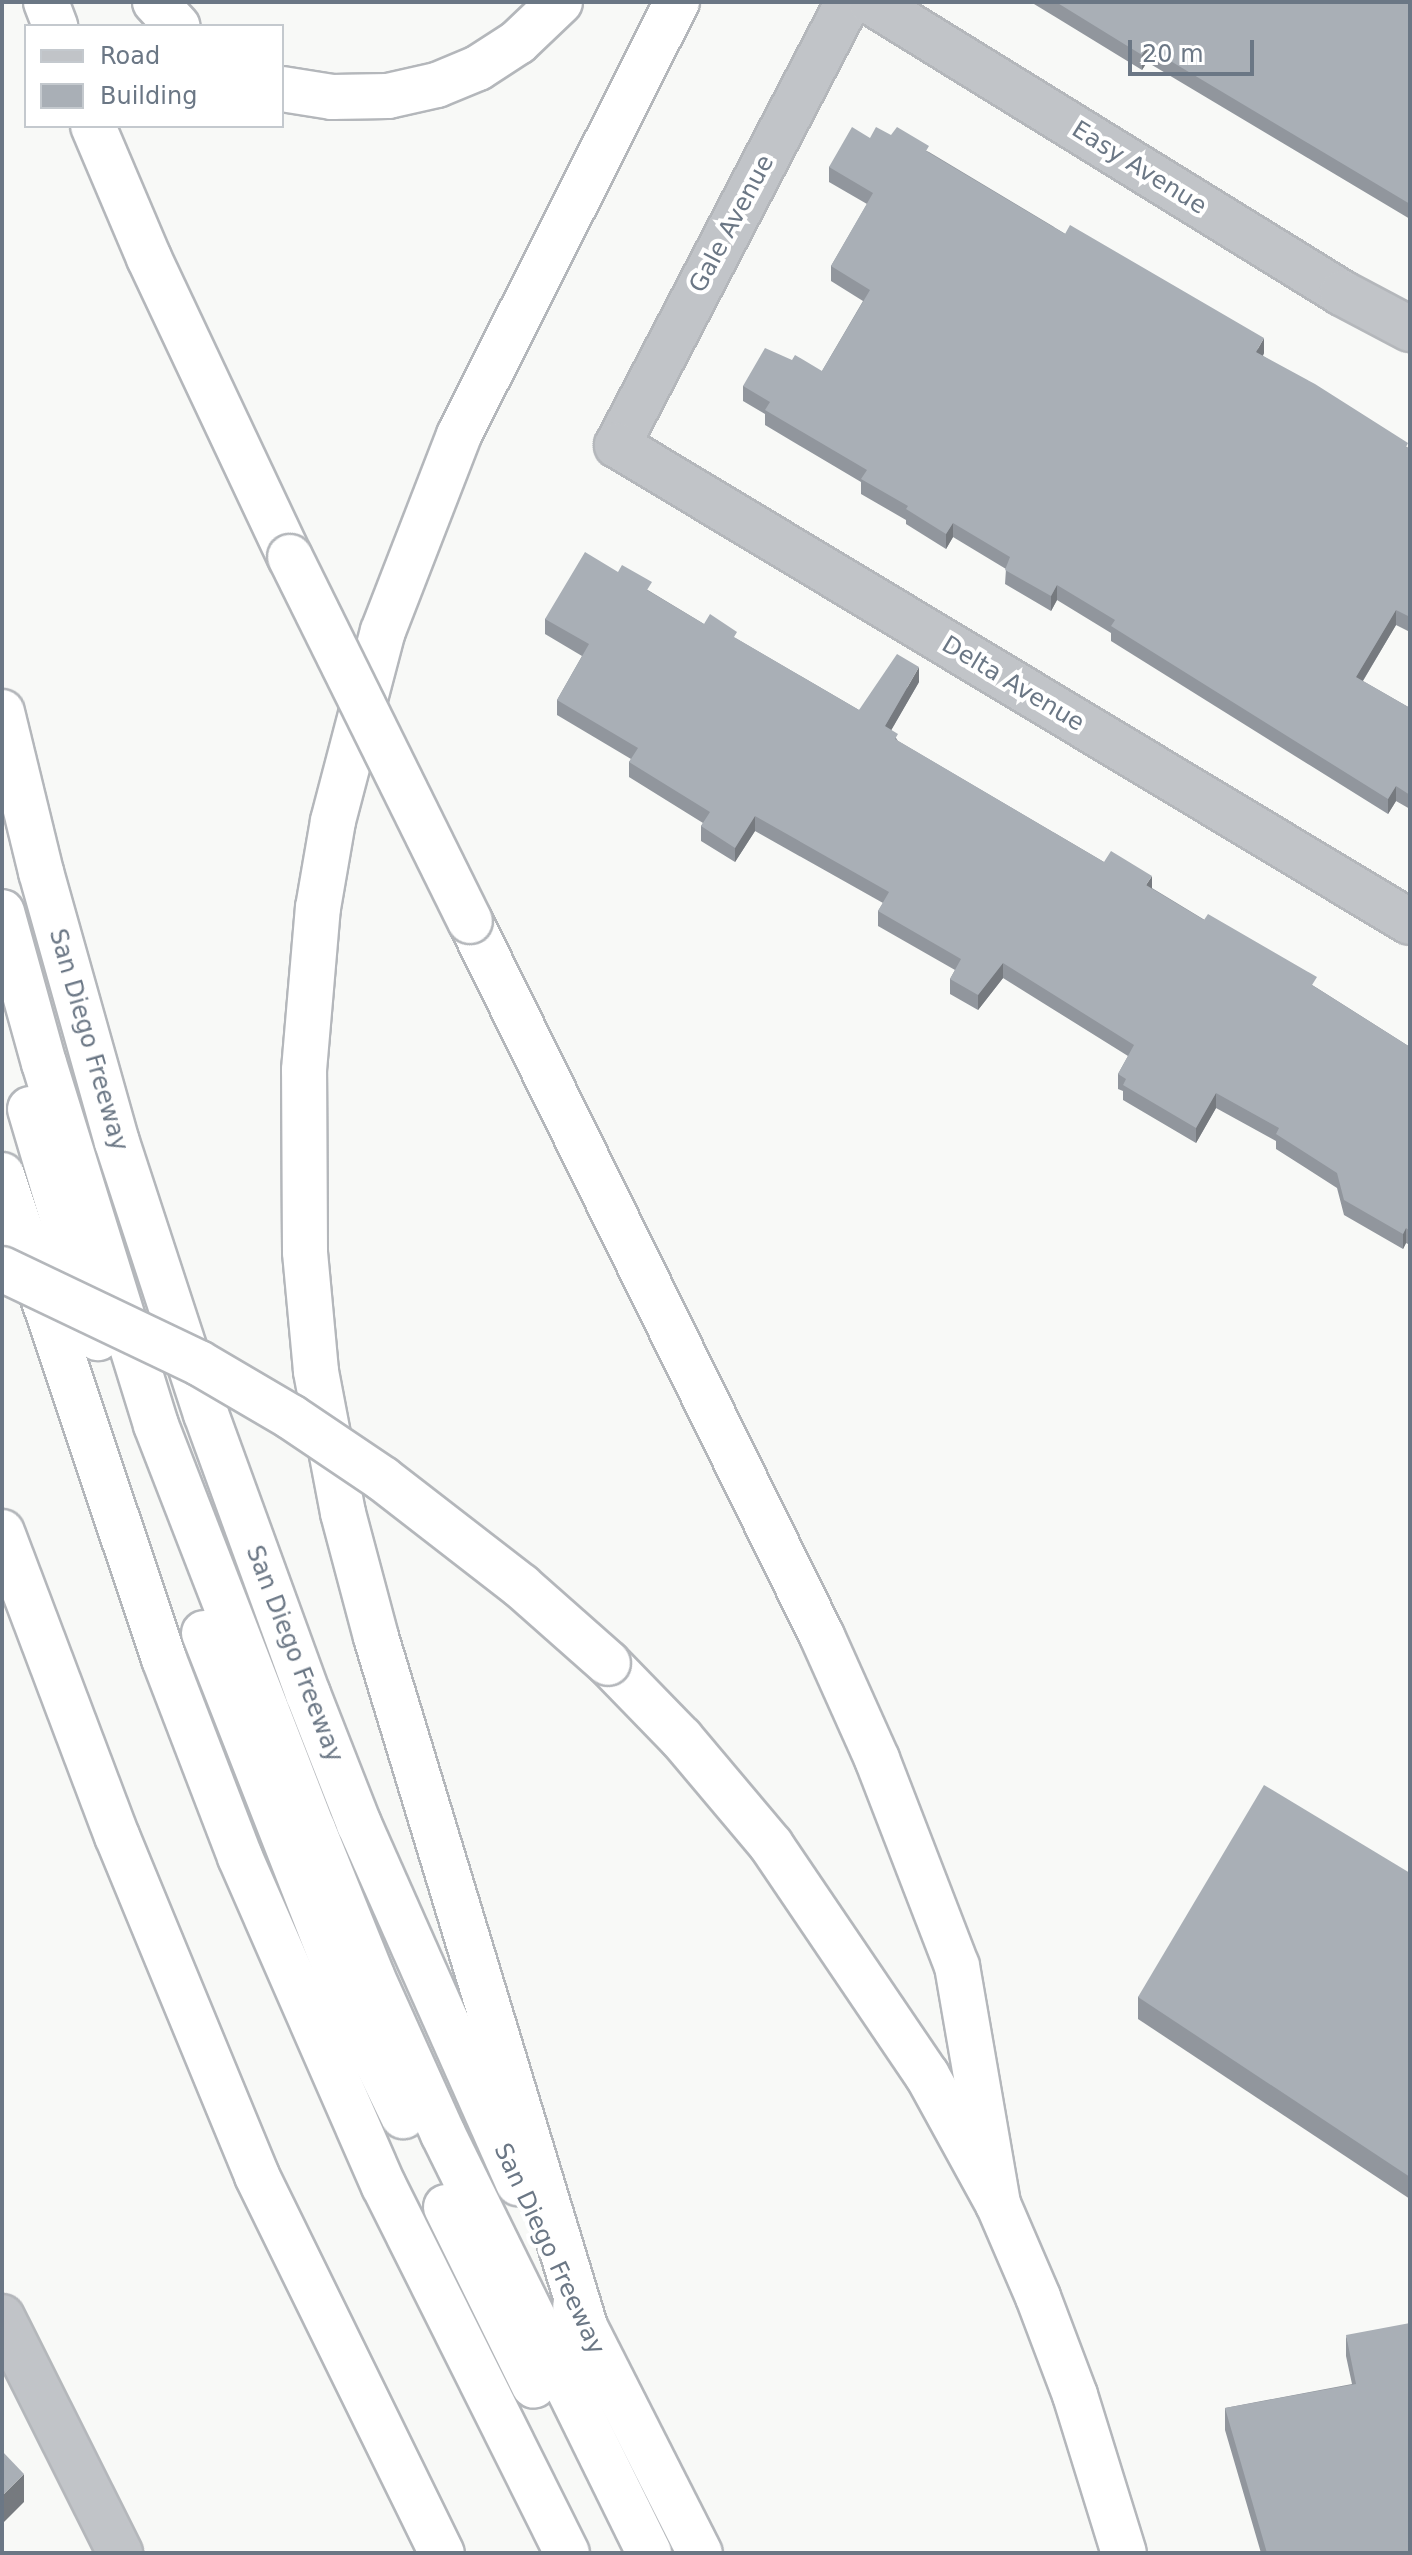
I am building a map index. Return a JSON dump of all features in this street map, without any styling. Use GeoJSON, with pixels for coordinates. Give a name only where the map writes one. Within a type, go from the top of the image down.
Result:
{"type":"FeatureCollection","features":[{"type":"Feature","properties":{"kind":"highway"},"geometry":{"type":"LineString","coordinates":[[46,2],[54,24]]}},
{"type":"Feature","properties":{"kind":"highway"},"geometry":{"type":"LineString","coordinates":[[155,2],[175,24]]}},
{"type":"Feature","properties":{"kind":"highway"},"geometry":{"type":"LineString","coordinates":[[284,89],[332,97],[388,96],[437,85],[478,68],[518,42],[560,2]]}},
{"type":"Feature","properties":{"kind":"highway"},"geometry":{"type":"LineString","coordinates":[[587,2333],[376,1637],[343,1513],[316,1371],[305,1252],[304,1070],[316,922],[333,821],[388,617],[459,435],[677,2]]}},
{"type":"Feature","properties":{"kind":"highway"},"geometry":{"type":"LineString","coordinates":[[94,128],[149,258],[290,557],[815,1622],[877,1759],[957,1966],[998,2204]]}},
{"type":"Feature","properties":{"kind":"highway","name":"San Diego Freeway"},"geometry":{"type":"LineString","coordinates":[[2,712],[41,872],[117,1142],[255,1553],[308,1694],[409,1941],[587,2333],[700,2553]]}},
{"type":"Feature","properties":{"kind":"highway"},"geometry":{"type":"LineString","coordinates":[[2,912],[44,1063],[156,1425],[296,1786],[372,1976],[443,2134],[649,2553]]}},
{"type":"Feature","properties":{"kind":"highway"},"geometry":{"type":"LineString","coordinates":[[2,1011],[63,1228],[129,1434],[271,1811],[352,2011],[486,2292],[618,2553]]}},
{"type":"Feature","properties":{"kind":"highway"},"geometry":{"type":"LineString","coordinates":[[2,1175],[159,1645],[240,1857],[384,2186],[567,2553]]}},
{"type":"Feature","properties":{"kind":"highway"},"geometry":{"type":"LineString","coordinates":[[2,1269],[199,1363],[291,1417],[383,1479],[509,1576],[608,1663],[681,1738],[771,1845],[927,2075],[998,2204],[1075,2395],[1124,2553]]}},
{"type":"Feature","properties":{"kind":"highway"},"geometry":{"type":"LineString","coordinates":[[2,1532],[117,1836],[257,2176],[442,2553]]}},
{"type":"Feature","properties":{"kind":"street","name":"Gale Avenue"},"geometry":{"type":"LineString","coordinates":[[617,445],[848,2]]}},
{"type":"Feature","properties":{"kind":"street","name":"Easy Avenue"},"geometry":{"type":"LineString","coordinates":[[871,2],[1342,293],[1410,329]]}},
{"type":"Feature","properties":{"kind":"street","name":"Delta Avenue"},"geometry":{"type":"LineString","coordinates":[[617,445],[1410,922]]}},
{"type":"Feature","properties":{"kind":"street"},"geometry":{"type":"LineString","coordinates":[[2,2317],[120,2553]]}},
{"type":"Feature","properties":{"kind":"building"},"geometry":{"type":"Polygon","coordinates":[[[1056,2],[1410,2],[1410,204],[1147,47],[1142,55],[1056,2]]]}},
{"type":"Feature","properties":{"kind":"building"},"geometry":{"type":"Polygon","coordinates":[[[852,127],[870,138],[876,127],[891,135],[897,127],[929,146],[926,151],[1065,234],[1070,225],[1264,338],[1256,352],[1315,384],[1408,443],[1410,617],[1396,610],[1356,677],[1410,708],[1410,795],[1396,786],[1388,799],[1111,626],[1115,620],[1057,585],[1051,596],[1005,570],[1010,557],[953,523],[946,534],[906,509],[908,506],[861,479],[867,470],[765,410],[770,402],[743,386],[765,348],[792,360],[795,355],[822,371],[870,290],[831,266],[873,193],[829,167],[852,127]]]}},
{"type":"Feature","properties":{"kind":"building"},"geometry":{"type":"Polygon","coordinates":[[[585,552],[618,572],[622,565],[652,582],[647,590],[704,624],[710,614],[737,632],[734,637],[859,710],[897,654],[919,667],[885,726],[898,734],[895,739],[1104,862],[1111,851],[1152,876],[1146,885],[1204,920],[1208,914],[1317,977],[1312,985],[1410,1047],[1410,1231],[1406,1228],[1403,1234],[1344,1200],[1337,1173],[1276,1134],[1279,1128],[1216,1093],[1196,1128],[1123,1085],[1126,1079],[1118,1074],[1134,1045],[1003,963],[978,995],[950,979],[961,959],[878,911],[889,892],[755,816],[735,848],[701,826],[710,812],[629,762],[638,748],[557,700],[589,644],[545,619],[585,552]]]}},
{"type":"Feature","properties":{"kind":"building"},"geometry":{"type":"Polygon","coordinates":[[[1264,1785],[1410,1873],[1410,2177],[1138,1997],[1264,1785]]]}},
{"type":"Feature","properties":{"kind":"building"},"geometry":{"type":"Polygon","coordinates":[[[1410,2323],[1410,2553],[1267,2553],[1225,2408],[1356,2384],[1346,2335],[1410,2323]]]}},
{"type":"Feature","properties":{"kind":"building"},"geometry":{"type":"Polygon","coordinates":[[[2,2451],[24,2474],[2,2496],[2,2451]]]}}]}
